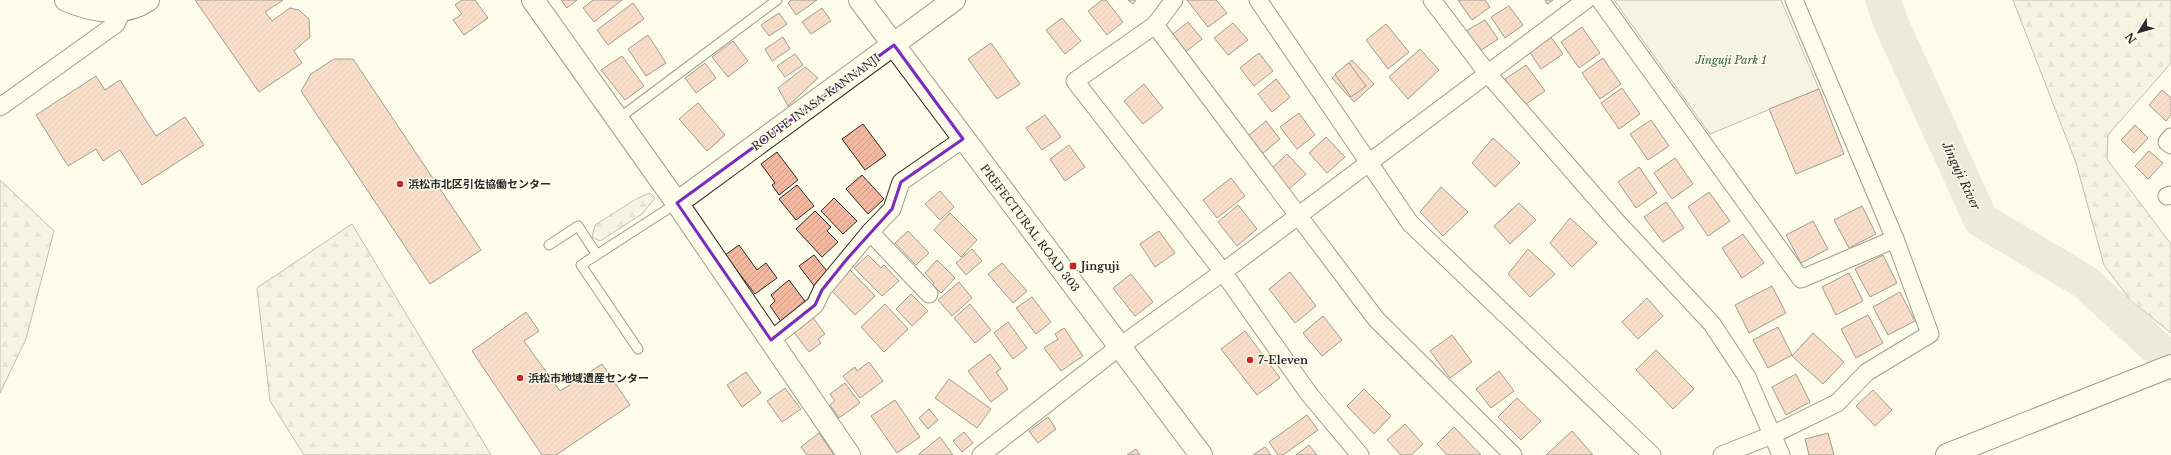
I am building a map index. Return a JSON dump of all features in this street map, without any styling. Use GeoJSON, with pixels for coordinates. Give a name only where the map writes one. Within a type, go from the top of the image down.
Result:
{"type":"FeatureCollection","features":[{"type":"Feature","properties":{"kind":"main road"},"geometry":{"type":"LineString","coordinates":[[66,0],[84,8],[116,12],[142,4],[148,0]]}},
{"type":"Feature","properties":{"kind":"main road"},"geometry":{"type":"LineString","coordinates":[[533,0],[677,203],[849,455]]}},
{"type":"Feature","properties":{"kind":"main road","name":"PREFECTURAL ROAD 303"},"geometry":{"type":"LineString","coordinates":[[860,0],[1201,455]]}},
{"type":"Feature","properties":{"kind":"main road","name":"ROUTE INASA-KANNANJI"},"geometry":{"type":"LineString","coordinates":[[677,203],[954,0]]}},
{"type":"Feature","properties":{"kind":"main road"},"geometry":{"type":"LineString","coordinates":[[1947,455],[2171,366]]}},
{"type":"Feature","properties":{"kind":"street"},"geometry":{"type":"LineString","coordinates":[[1174,0],[1155,25],[1075,81],[1223,272],[1309,394],[1360,455]]}},
{"type":"Feature","properties":{"kind":"street"},"geometry":{"type":"LineString","coordinates":[[1258,0],[1410,223],[1652,455]]}},
{"type":"Feature","properties":{"kind":"street"},"geometry":{"type":"LineString","coordinates":[[1432,0],[1488,74],[1617,222],[1712,324],[1747,377],[1781,455]]}},
{"type":"Feature","properties":{"kind":"street"},"geometry":{"type":"LineString","coordinates":[[981,455],[1119,347],[1369,164],[1586,0]]}},
{"type":"Feature","properties":{"kind":"street"},"geometry":{"type":"LineString","coordinates":[[1600,0],[1801,279],[1894,239]]}},
{"type":"Feature","properties":{"kind":"street"},"geometry":{"type":"LineString","coordinates":[[1722,455],[1772,435],[1837,402],[1867,372],[1930,334],[1894,239],[1794,0]]}},
{"type":"Feature","properties":{"kind":"street"},"geometry":{"type":"LineString","coordinates":[[0,107],[116,24],[123,9]]}},
{"type":"Feature","properties":{"kind":"street"},"geometry":{"type":"LineString","coordinates":[[1155,25],[1299,214],[1376,319],[1513,455]]}},
{"type":"Feature","properties":{"kind":"street"},"geometry":{"type":"LineString","coordinates":[[2171,137],[2167,142],[2171,145]]}},
{"type":"Feature","properties":{"kind":"street"},"geometry":{"type":"LineString","coordinates":[[771,340],[815,306],[822,290],[870,232],[892,209],[901,182],[963,139]]}},
{"type":"Feature","properties":{"kind":"street"},"geometry":{"type":"LineString","coordinates":[[870,232],[929,294]]}},
{"type":"Feature","properties":{"kind":"lane"},"geometry":{"type":"LineString","coordinates":[[618,119],[777,0]]}},
{"type":"Feature","properties":{"kind":"lane"},"geometry":{"type":"LineString","coordinates":[[638,349],[581,265],[677,203]]}},
{"type":"Feature","properties":{"kind":"lane"},"geometry":{"type":"LineString","coordinates":[[549,245],[578,226],[597,255]]}},
{"type":"Feature","properties":{"kind":"highlighted area"},"geometry":{"type":"Polygon","coordinates":[[[894,45],[963,139],[901,182],[892,209],[847,259],[822,290],[815,305],[771,340],[677,203],[894,45]]]}},
{"type":"Feature","properties":{"kind":"green space","name":"Jinguji Park 1"},"geometry":{"type":"Polygon","coordinates":[[[1614,0],[1781,0],[1819,89],[1710,134],[1614,0]]]}},
{"type":"Feature","properties":{"kind":"green space"},"geometry":{"type":"Polygon","coordinates":[[[2013,0],[2171,0],[2171,63],[2108,135],[2107,159],[2171,244],[2171,333],[2131,301],[2104,265],[2076,163],[2013,0]]]}},
{"type":"Feature","properties":{"kind":"green space"},"geometry":{"type":"Polygon","coordinates":[[[0,180],[54,231],[26,339],[0,393],[0,180]]]}},
{"type":"Feature","properties":{"kind":"green space"},"geometry":{"type":"Polygon","coordinates":[[[650,193],[655,198],[642,214],[600,241],[592,237],[595,225],[636,199],[650,193]]]}},
{"type":"Feature","properties":{"kind":"green space"},"geometry":{"type":"Polygon","coordinates":[[[352,224],[491,455],[304,455],[270,401],[257,288],[352,224]]]}},
{"type":"Feature","properties":{"kind":"building"},"geometry":{"type":"Polygon","coordinates":[[[195,0],[283,0],[265,12],[272,21],[290,8],[299,10],[309,19],[310,37],[294,51],[302,63],[259,92],[195,0]]]}},
{"type":"Feature","properties":{"kind":"building"},"geometry":{"type":"Polygon","coordinates":[[[462,0],[475,0],[488,18],[464,35],[453,20],[462,14],[455,5],[462,0]]]}},
{"type":"Feature","properties":{"kind":"building"},"geometry":{"type":"Polygon","coordinates":[[[561,0],[577,0],[567,8],[561,0]]]}},
{"type":"Feature","properties":{"kind":"building"},"geometry":{"type":"Polygon","coordinates":[[[593,0],[622,0],[594,22],[583,8],[593,0]]]}},
{"type":"Feature","properties":{"kind":"building"},"geometry":{"type":"Polygon","coordinates":[[[791,0],[817,0],[796,15],[788,3],[791,0]]]}},
{"type":"Feature","properties":{"kind":"building"},"geometry":{"type":"Polygon","coordinates":[[[1102,0],[1106,0],[1123,22],[1107,35],[1088,11],[1102,0]]]}},
{"type":"Feature","properties":{"kind":"building"},"geometry":{"type":"Polygon","coordinates":[[[1128,0],[1136,0],[1133,4],[1128,0]]]}},
{"type":"Feature","properties":{"kind":"building"},"geometry":{"type":"Polygon","coordinates":[[[1187,0],[1216,0],[1227,13],[1208,27],[1187,0]]]}},
{"type":"Feature","properties":{"kind":"building"},"geometry":{"type":"Polygon","coordinates":[[[1458,0],[1485,0],[1490,7],[1472,20],[1458,0]]]}},
{"type":"Feature","properties":{"kind":"building"},"geometry":{"type":"Polygon","coordinates":[[[1545,0],[1553,0],[1547,4],[1545,0]]]}},
{"type":"Feature","properties":{"kind":"building"},"geometry":{"type":"Polygon","coordinates":[[[633,3],[644,19],[608,45],[597,30],[633,3]]]}},
{"type":"Feature","properties":{"kind":"building"},"geometry":{"type":"Polygon","coordinates":[[[1509,6],[1523,25],[1505,38],[1491,17],[1509,6]]]}},
{"type":"Feature","properties":{"kind":"building"},"geometry":{"type":"Polygon","coordinates":[[[822,8],[831,21],[811,34],[802,22],[822,8]]]}},
{"type":"Feature","properties":{"kind":"building"},"geometry":{"type":"Polygon","coordinates":[[[779,13],[787,24],[769,36],[761,25],[779,13]]]}},
{"type":"Feature","properties":{"kind":"building"},"geometry":{"type":"Polygon","coordinates":[[[1062,18],[1081,41],[1065,54],[1046,30],[1062,18]]]}},
{"type":"Feature","properties":{"kind":"building"},"geometry":{"type":"Polygon","coordinates":[[[1485,20],[1498,39],[1480,51],[1466,31],[1485,20]]]}},
{"type":"Feature","properties":{"kind":"building"},"geometry":{"type":"Polygon","coordinates":[[[1188,22],[1202,39],[1183,54],[1169,37],[1188,22]]]}},
{"type":"Feature","properties":{"kind":"building"},"geometry":{"type":"Polygon","coordinates":[[[1233,23],[1248,40],[1228,55],[1214,38],[1233,23]]]}},
{"type":"Feature","properties":{"kind":"building"},"geometry":{"type":"Polygon","coordinates":[[[1386,24],[1409,52],[1388,69],[1366,40],[1386,24]]]}},
{"type":"Feature","properties":{"kind":"building"},"geometry":{"type":"Polygon","coordinates":[[[1582,27],[1600,53],[1579,68],[1561,42],[1582,27]]]}},
{"type":"Feature","properties":{"kind":"building"},"geometry":{"type":"Polygon","coordinates":[[[648,35],[666,63],[646,76],[628,49],[648,35]]]}},
{"type":"Feature","properties":{"kind":"building"},"geometry":{"type":"Polygon","coordinates":[[[1550,36],[1563,54],[1541,69],[1529,51],[1550,36]]]}},
{"type":"Feature","properties":{"kind":"building"},"geometry":{"type":"Polygon","coordinates":[[[783,37],[790,49],[772,61],[765,49],[783,37]]]}},
{"type":"Feature","properties":{"kind":"building"},"geometry":{"type":"Polygon","coordinates":[[[733,41],[748,61],[728,77],[712,57],[733,41]]]}},
{"type":"Feature","properties":{"kind":"building"},"geometry":{"type":"Polygon","coordinates":[[[991,43],[1020,84],[997,99],[968,59],[991,43]]]}},
{"type":"Feature","properties":{"kind":"building"},"geometry":{"type":"Polygon","coordinates":[[[1420,49],[1439,70],[1408,99],[1389,77],[1420,49]]]}},
{"type":"Feature","properties":{"kind":"building"},"geometry":{"type":"Polygon","coordinates":[[[1259,53],[1273,71],[1254,86],[1240,68],[1259,53]]]}},
{"type":"Feature","properties":{"kind":"building"},"geometry":{"type":"Polygon","coordinates":[[[795,54],[803,65],[785,77],[777,66],[795,54]]]}},
{"type":"Feature","properties":{"kind":"building"},"geometry":{"type":"Polygon","coordinates":[[[622,56],[644,86],[625,100],[601,70],[622,56]]]}},
{"type":"Feature","properties":{"kind":"building"},"geometry":{"type":"Polygon","coordinates":[[[1603,58],[1621,84],[1600,99],[1582,73],[1603,58]]]}},
{"type":"Feature","properties":{"kind":"building"},"geometry":{"type":"Polygon","coordinates":[[[334,59],[353,59],[481,250],[430,284],[301,91],[311,74],[334,59]]]}},
{"type":"Feature","properties":{"kind":"building"},"geometry":{"type":"Polygon","coordinates":[[[1352,60],[1374,84],[1354,102],[1332,78],[1352,60]]]}},
{"type":"Feature","properties":{"kind":"building"},"geometry":{"type":"Polygon","coordinates":[[[705,63],[716,78],[696,93],[685,78],[705,63]]]}},
{"type":"Feature","properties":{"kind":"building"},"geometry":{"type":"Polygon","coordinates":[[[1349,63],[1366,86],[1351,97],[1335,74],[1349,63]]]}},
{"type":"Feature","properties":{"kind":"building"},"geometry":{"type":"Polygon","coordinates":[[[1526,65],[1545,91],[1523,106],[1505,79],[1526,65]]]}},
{"type":"Feature","properties":{"kind":"building"},"geometry":{"type":"Polygon","coordinates":[[[805,67],[818,78],[788,106],[778,88],[805,67]]]}},
{"type":"Feature","properties":{"kind":"building"},"geometry":{"type":"Polygon","coordinates":[[[96,76],[105,90],[120,80],[156,136],[185,117],[204,145],[142,185],[120,150],[103,161],[96,149],[68,166],[36,115],[96,76]]]}},
{"type":"Feature","properties":{"kind":"building"},"geometry":{"type":"Polygon","coordinates":[[[1276,79],[1290,97],[1272,112],[1258,94],[1276,79]]]}},
{"type":"Feature","properties":{"kind":"building"},"geometry":{"type":"Polygon","coordinates":[[[1144,84],[1163,108],[1143,124],[1124,101],[1144,84]]]}},
{"type":"Feature","properties":{"kind":"building"},"geometry":{"type":"Polygon","coordinates":[[[1622,88],[1640,114],[1619,129],[1601,103],[1622,88]]]}},
{"type":"Feature","properties":{"kind":"building"},"geometry":{"type":"Polygon","coordinates":[[[1819,89],[1844,154],[1796,174],[1769,109],[1819,89]]]}},
{"type":"Feature","properties":{"kind":"building"},"geometry":{"type":"Polygon","coordinates":[[[2162,90],[2171,98],[2171,115],[2166,121],[2149,105],[2162,90]]]}},
{"type":"Feature","properties":{"kind":"building"},"geometry":{"type":"Polygon","coordinates":[[[698,103],[725,135],[707,151],[679,119],[698,103]]]}},
{"type":"Feature","properties":{"kind":"building"},"geometry":{"type":"Polygon","coordinates":[[[1299,113],[1315,135],[1297,149],[1280,127],[1299,113]]]}},
{"type":"Feature","properties":{"kind":"building"},"geometry":{"type":"Polygon","coordinates":[[[1045,115],[1061,137],[1042,150],[1026,128],[1045,115]]]}},
{"type":"Feature","properties":{"kind":"building"},"geometry":{"type":"Polygon","coordinates":[[[1651,120],[1669,146],[1648,160],[1630,134],[1651,120]]]}},
{"type":"Feature","properties":{"kind":"building"},"geometry":{"type":"Polygon","coordinates":[[[1266,121],[1280,139],[1262,154],[1248,136],[1266,121]]]}},
{"type":"Feature","properties":{"kind":"building"},"geometry":{"type":"Polygon","coordinates":[[[863,124],[886,155],[865,170],[842,139],[863,124]]]}},
{"type":"Feature","properties":{"kind":"building"},"geometry":{"type":"Polygon","coordinates":[[[2135,125],[2148,138],[2134,153],[2121,140],[2135,125]]]}},
{"type":"Feature","properties":{"kind":"building"},"geometry":{"type":"Polygon","coordinates":[[[1326,137],[1345,157],[1327,173],[1309,153],[1326,137]]]}},
{"type":"Feature","properties":{"kind":"building"},"geometry":{"type":"Polygon","coordinates":[[[1493,138],[1520,163],[1495,187],[1472,163],[1493,138]]]}},
{"type":"Feature","properties":{"kind":"building"},"geometry":{"type":"Polygon","coordinates":[[[1069,145],[1085,167],[1065,181],[1050,159],[1069,145]]]}},
{"type":"Feature","properties":{"kind":"building"},"geometry":{"type":"Polygon","coordinates":[[[2149,151],[2163,163],[2148,179],[2135,166],[2149,151]]]}},
{"type":"Feature","properties":{"kind":"building"},"geometry":{"type":"Polygon","coordinates":[[[777,152],[798,180],[779,195],[772,185],[775,183],[761,164],[777,152]]]}},
{"type":"Feature","properties":{"kind":"building"},"geometry":{"type":"Polygon","coordinates":[[[1287,154],[1306,174],[1288,190],[1270,170],[1287,154]]]}},
{"type":"Feature","properties":{"kind":"building"},"geometry":{"type":"Polygon","coordinates":[[[1675,158],[1693,184],[1672,199],[1654,173],[1675,158]]]}},
{"type":"Feature","properties":{"kind":"building"},"geometry":{"type":"Polygon","coordinates":[[[1639,167],[1657,193],[1636,208],[1618,182],[1639,167]]]}},
{"type":"Feature","properties":{"kind":"building"},"geometry":{"type":"Polygon","coordinates":[[[862,175],[884,199],[868,214],[846,189],[862,175]]]}},
{"type":"Feature","properties":{"kind":"building"},"geometry":{"type":"Polygon","coordinates":[[[1231,178],[1245,196],[1217,218],[1203,200],[1231,178]]]}},
{"type":"Feature","properties":{"kind":"building"},"geometry":{"type":"Polygon","coordinates":[[[797,185],[814,206],[796,220],[779,199],[797,185]]]}},
{"type":"Feature","properties":{"kind":"building"},"geometry":{"type":"Polygon","coordinates":[[[1441,187],[1468,212],[1443,236],[1420,212],[1441,187]]]}},
{"type":"Feature","properties":{"kind":"building"},"geometry":{"type":"Polygon","coordinates":[[[940,191],[954,207],[940,220],[925,204],[940,191]]]}},
{"type":"Feature","properties":{"kind":"building"},"geometry":{"type":"Polygon","coordinates":[[[1709,192],[1730,221],[1708,236],[1688,207],[1709,192]]]}},
{"type":"Feature","properties":{"kind":"building"},"geometry":{"type":"Polygon","coordinates":[[[834,198],[857,221],[843,234],[821,211],[834,198]]]}},
{"type":"Feature","properties":{"kind":"building"},"geometry":{"type":"Polygon","coordinates":[[[1666,202],[1684,228],[1663,242],[1644,217],[1666,202]]]}},
{"type":"Feature","properties":{"kind":"building"},"geometry":{"type":"Polygon","coordinates":[[[1519,203],[1536,220],[1510,244],[1494,226],[1519,203]]]}},
{"type":"Feature","properties":{"kind":"building"},"geometry":{"type":"Polygon","coordinates":[[[1238,205],[1257,229],[1237,246],[1218,222],[1238,205]]]}},
{"type":"Feature","properties":{"kind":"building"},"geometry":{"type":"Polygon","coordinates":[[[1862,206],[1876,234],[1849,248],[1834,220],[1862,206]]]}},
{"type":"Feature","properties":{"kind":"building"},"geometry":{"type":"Polygon","coordinates":[[[815,211],[831,227],[827,231],[838,242],[822,257],[796,229],[815,211]]]}},
{"type":"Feature","properties":{"kind":"building"},"geometry":{"type":"Polygon","coordinates":[[[950,213],[977,240],[961,257],[934,230],[950,213]]]}},
{"type":"Feature","properties":{"kind":"building"},"geometry":{"type":"Polygon","coordinates":[[[1570,218],[1597,243],[1572,267],[1550,243],[1570,218]]]}},
{"type":"Feature","properties":{"kind":"building"},"geometry":{"type":"Polygon","coordinates":[[[1813,221],[1828,249],[1801,263],[1786,235],[1813,221]]]}},
{"type":"Feature","properties":{"kind":"building"},"geometry":{"type":"Polygon","coordinates":[[[908,231],[929,253],[916,265],[895,243],[908,231]]]}},
{"type":"Feature","properties":{"kind":"building"},"geometry":{"type":"Polygon","coordinates":[[[1159,231],[1175,253],[1155,267],[1140,244],[1159,231]]]}},
{"type":"Feature","properties":{"kind":"building"},"geometry":{"type":"Polygon","coordinates":[[[1743,234],[1764,263],[1742,278],[1722,248],[1743,234]]]}},
{"type":"Feature","properties":{"kind":"building"},"geometry":{"type":"Polygon","coordinates":[[[739,245],[757,270],[766,263],[777,278],[755,294],[725,255],[739,245]]]}},
{"type":"Feature","properties":{"kind":"building"},"geometry":{"type":"Polygon","coordinates":[[[972,249],[982,261],[966,275],[956,263],[972,249]]]}},
{"type":"Feature","properties":{"kind":"building"},"geometry":{"type":"Polygon","coordinates":[[[1528,249],[1555,274],[1530,297],[1508,274],[1528,249]]]}},
{"type":"Feature","properties":{"kind":"building"},"geometry":{"type":"Polygon","coordinates":[[[814,255],[830,275],[815,287],[799,266],[814,255]]]}},
{"type":"Feature","properties":{"kind":"building"},"geometry":{"type":"Polygon","coordinates":[[[868,255],[881,268],[884,265],[899,281],[882,296],[854,268],[868,255]]]}},
{"type":"Feature","properties":{"kind":"building"},"geometry":{"type":"Polygon","coordinates":[[[1883,255],[1897,283],[1870,297],[1855,269],[1883,255]]]}},
{"type":"Feature","properties":{"kind":"building"},"geometry":{"type":"Polygon","coordinates":[[[937,260],[955,278],[941,293],[932,285],[934,283],[925,273],[937,260]]]}},
{"type":"Feature","properties":{"kind":"building"},"geometry":{"type":"Polygon","coordinates":[[[1002,263],[1027,291],[1013,303],[988,274],[1002,263]]]}},
{"type":"Feature","properties":{"kind":"building"},"geometry":{"type":"Polygon","coordinates":[[[850,270],[875,296],[855,315],[830,289],[850,270]]]}},
{"type":"Feature","properties":{"kind":"building"},"geometry":{"type":"Polygon","coordinates":[[[1290,272],[1316,306],[1295,323],[1269,289],[1290,272]]]}},
{"type":"Feature","properties":{"kind":"building"},"geometry":{"type":"Polygon","coordinates":[[[1849,273],[1863,301],[1836,315],[1822,287],[1849,273]]]}},
{"type":"Feature","properties":{"kind":"building"},"geometry":{"type":"Polygon","coordinates":[[[1131,274],[1153,302],[1135,316],[1113,288],[1131,274]]]}},
{"type":"Feature","properties":{"kind":"building"},"geometry":{"type":"Polygon","coordinates":[[[789,280],[807,304],[782,323],[770,306],[775,301],[771,295],[789,280]]]}},
{"type":"Feature","properties":{"kind":"building"},"geometry":{"type":"Polygon","coordinates":[[[959,282],[972,298],[952,316],[938,300],[959,282]]]}},
{"type":"Feature","properties":{"kind":"building"},"geometry":{"type":"Polygon","coordinates":[[[1772,286],[1786,313],[1749,333],[1735,305],[1772,286]]]}},
{"type":"Feature","properties":{"kind":"building"},"geometry":{"type":"Polygon","coordinates":[[[1900,292],[1915,321],[1888,335],[1873,307],[1900,292]]]}},
{"type":"Feature","properties":{"kind":"building"},"geometry":{"type":"Polygon","coordinates":[[[911,294],[928,311],[912,326],[896,309],[911,294]]]}},
{"type":"Feature","properties":{"kind":"building"},"geometry":{"type":"Polygon","coordinates":[[[1032,297],[1051,322],[1036,334],[1016,308],[1032,297]]]}},
{"type":"Feature","properties":{"kind":"building"},"geometry":{"type":"Polygon","coordinates":[[[1647,298],[1663,316],[1638,339],[1622,322],[1647,298]]]}},
{"type":"Feature","properties":{"kind":"building"},"geometry":{"type":"Polygon","coordinates":[[[885,304],[908,329],[884,352],[861,327],[885,304]]]}},
{"type":"Feature","properties":{"kind":"building"},"geometry":{"type":"Polygon","coordinates":[[[970,304],[991,330],[975,343],[954,318],[970,304]]]}},
{"type":"Feature","properties":{"kind":"building","name":"浜松市地域遺産センター"},"geometry":{"type":"Polygon","coordinates":[[[526,312],[539,331],[524,341],[560,391],[602,364],[630,405],[556,455],[542,455],[472,351],[526,312]]]}},
{"type":"Feature","properties":{"kind":"building"},"geometry":{"type":"Polygon","coordinates":[[[811,315],[825,334],[818,339],[821,343],[809,352],[792,330],[811,315]]]}},
{"type":"Feature","properties":{"kind":"building"},"geometry":{"type":"Polygon","coordinates":[[[1868,315],[1883,343],[1856,358],[1841,329],[1868,315]]]}},
{"type":"Feature","properties":{"kind":"building"},"geometry":{"type":"Polygon","coordinates":[[[1323,316],[1342,340],[1322,356],[1303,333],[1323,316]]]}},
{"type":"Feature","properties":{"kind":"building"},"geometry":{"type":"Polygon","coordinates":[[[1008,322],[1027,348],[1013,359],[994,333],[1008,322]]]}},
{"type":"Feature","properties":{"kind":"building"},"geometry":{"type":"Polygon","coordinates":[[[1778,327],[1792,355],[1768,368],[1753,340],[1778,327]]]}},
{"type":"Feature","properties":{"kind":"building"},"geometry":{"type":"Polygon","coordinates":[[[1064,328],[1083,356],[1061,371],[1044,348],[1058,339],[1055,334],[1064,328]]]}},
{"type":"Feature","properties":{"kind":"building"},"geometry":{"type":"Polygon","coordinates":[[[1245,331],[1280,378],[1257,395],[1221,349],[1245,331]]]}},
{"type":"Feature","properties":{"kind":"building"},"geometry":{"type":"Polygon","coordinates":[[[1813,333],[1844,362],[1823,384],[1792,356],[1813,333]]]}},
{"type":"Feature","properties":{"kind":"building"},"geometry":{"type":"Polygon","coordinates":[[[1452,335],[1472,362],[1450,378],[1430,351],[1452,335]]]}},
{"type":"Feature","properties":{"kind":"building"},"geometry":{"type":"Polygon","coordinates":[[[1656,350],[1694,389],[1673,409],[1636,370],[1656,350]]]}},
{"type":"Feature","properties":{"kind":"building"},"geometry":{"type":"Polygon","coordinates":[[[990,354],[1001,369],[996,372],[1008,389],[991,402],[968,371],[990,354]]]}},
{"type":"Feature","properties":{"kind":"building"},"geometry":{"type":"Polygon","coordinates":[[[869,362],[883,381],[860,398],[843,376],[855,367],[857,371],[869,362]]]}},
{"type":"Feature","properties":{"kind":"building"},"geometry":{"type":"Polygon","coordinates":[[[1499,371],[1514,391],[1491,408],[1476,389],[1499,371]]]}},
{"type":"Feature","properties":{"kind":"building"},"geometry":{"type":"Polygon","coordinates":[[[746,372],[761,393],[742,407],[727,385],[746,372]]]}},
{"type":"Feature","properties":{"kind":"building"},"geometry":{"type":"Polygon","coordinates":[[[1796,374],[1810,402],[1786,415],[1772,387],[1796,374]]]}},
{"type":"Feature","properties":{"kind":"building"},"geometry":{"type":"Polygon","coordinates":[[[949,379],[991,409],[977,428],[935,398],[949,379]]]}},
{"type":"Feature","properties":{"kind":"building"},"geometry":{"type":"Polygon","coordinates":[[[845,383],[860,403],[839,418],[830,405],[835,401],[830,394],[845,383]]]}},
{"type":"Feature","properties":{"kind":"building"},"geometry":{"type":"Polygon","coordinates":[[[785,388],[801,409],[782,422],[767,401],[785,388]]]}},
{"type":"Feature","properties":{"kind":"building"},"geometry":{"type":"Polygon","coordinates":[[[1364,389],[1391,416],[1374,434],[1347,406],[1364,389]]]}},
{"type":"Feature","properties":{"kind":"building"},"geometry":{"type":"Polygon","coordinates":[[[1873,390],[1892,410],[1875,426],[1856,406],[1873,390]]]}},
{"type":"Feature","properties":{"kind":"building"},"geometry":{"type":"Polygon","coordinates":[[[1517,398],[1541,421],[1521,440],[1498,417],[1517,398]]]}},
{"type":"Feature","properties":{"kind":"building"},"geometry":{"type":"Polygon","coordinates":[[[895,400],[920,437],[897,453],[871,416],[895,400]]]}},
{"type":"Feature","properties":{"kind":"building"},"geometry":{"type":"Polygon","coordinates":[[[929,409],[938,420],[928,429],[919,418],[929,409]]]}},
{"type":"Feature","properties":{"kind":"building"},"geometry":{"type":"Polygon","coordinates":[[[1307,415],[1318,430],[1283,455],[1278,455],[1269,442],[1307,415]]]}},
{"type":"Feature","properties":{"kind":"building"},"geometry":{"type":"Polygon","coordinates":[[[1048,417],[1056,429],[1038,443],[1029,431],[1048,417]]]}},
{"type":"Feature","properties":{"kind":"building"},"geometry":{"type":"Polygon","coordinates":[[[1405,424],[1423,444],[1411,455],[1401,455],[1387,440],[1405,424]]]}},
{"type":"Feature","properties":{"kind":"building"},"geometry":{"type":"Polygon","coordinates":[[[1454,427],[1481,455],[1447,455],[1437,444],[1454,427]]]}},
{"type":"Feature","properties":{"kind":"building"},"geometry":{"type":"Polygon","coordinates":[[[1572,431],[1593,455],[1546,455],[1572,431]]]}},
{"type":"Feature","properties":{"kind":"building"},"geometry":{"type":"Polygon","coordinates":[[[964,432],[973,443],[962,452],[953,441],[964,432]]]}},
{"type":"Feature","properties":{"kind":"building"},"geometry":{"type":"Polygon","coordinates":[[[819,433],[834,455],[807,455],[801,447],[819,433]]]}},
{"type":"Feature","properties":{"kind":"building"},"geometry":{"type":"Polygon","coordinates":[[[1828,433],[1834,455],[1809,455],[1805,439],[1828,433]]]}},
{"type":"Feature","properties":{"kind":"building"},"geometry":{"type":"Polygon","coordinates":[[[940,437],[953,455],[919,455],[919,454],[940,437]]]}},
{"type":"Feature","properties":{"kind":"building"},"geometry":{"type":"Polygon","coordinates":[[[1309,445],[1317,455],[1296,455],[1309,445]]]}},
{"type":"Feature","properties":{"kind":"building"},"geometry":{"type":"Polygon","coordinates":[[[1265,447],[1271,455],[1253,455],[1265,447]]]}},
{"type":"Feature","properties":{"kind":"building"},"geometry":{"type":"Polygon","coordinates":[[[1136,449],[1140,455],[1127,455],[1136,449]]]}},
{"type":"Feature","properties":{"kind":"waterway","name":"Jinguji River"},"geometry":{"type":"LineString","coordinates":[[1883,0],[1891,23],[1981,220],[2085,282],[2160,351],[2171,366]]}},
{"type":"Feature","properties":{"kind":"place","name":"浜松市北区引佐協働センター"},"geometry":{"type":"Point","coordinates":[400,184]}},
{"type":"Feature","properties":{"kind":"place","name":"Jinguji"},"geometry":{"type":"Point","coordinates":[1073,266]}},
{"type":"Feature","properties":{"kind":"place","name":"7-Eleven"},"geometry":{"type":"Point","coordinates":[1250,360]}},
{"type":"Feature","properties":{"kind":"place","name":"浜松市地域遺産センター"},"geometry":{"type":"Point","coordinates":[520,378]}}]}
